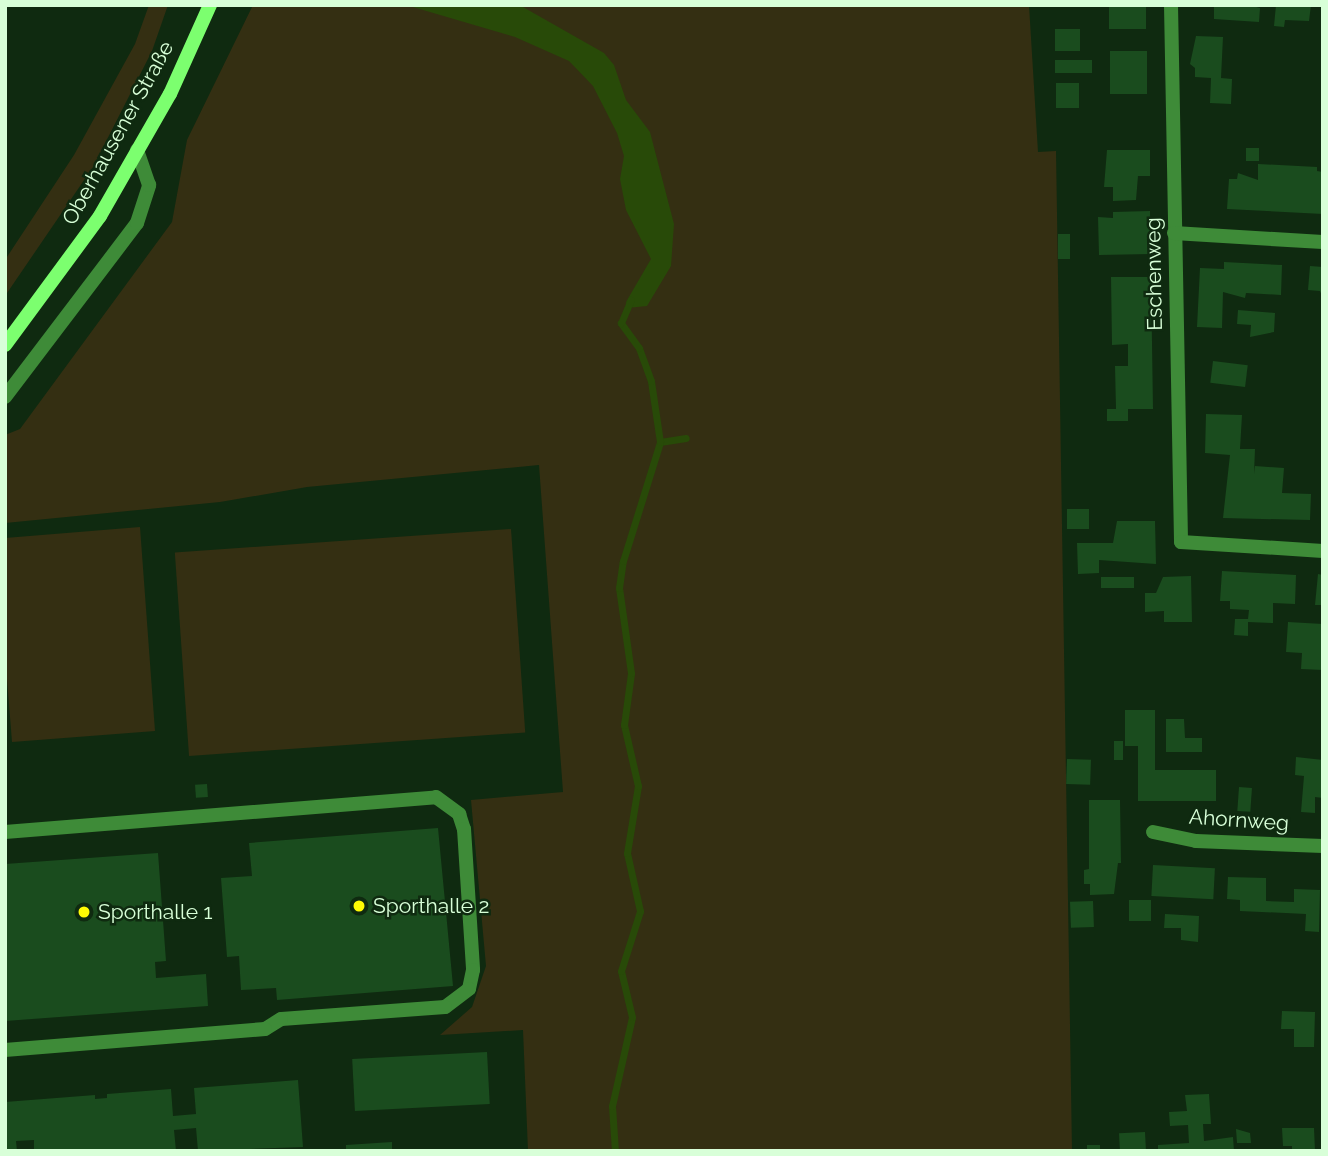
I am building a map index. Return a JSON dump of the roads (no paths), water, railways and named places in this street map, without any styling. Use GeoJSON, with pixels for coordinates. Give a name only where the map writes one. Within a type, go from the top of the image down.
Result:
{"type":"FeatureCollection","features":[{"type":"Feature","properties":{"kind":"main road","name":"Oberhausener Straße"},"geometry":{"type":"LineString","coordinates":[[5,345],[100,216],[170,94],[211,5]]}},
{"type":"Feature","properties":{"kind":"street","name":"Eschenweg"},"geometry":{"type":"LineString","coordinates":[[1171,5],[1181,542],[1323,551]]}},
{"type":"Feature","properties":{"kind":"street"},"geometry":{"type":"LineString","coordinates":[[5,397],[137,223],[149,185],[137,150]]}},
{"type":"Feature","properties":{"kind":"street"},"geometry":{"type":"LineString","coordinates":[[1174,233],[1323,242]]}},
{"type":"Feature","properties":{"kind":"street"},"geometry":{"type":"LineString","coordinates":[[5,832],[436,797],[459,814],[464,829],[473,970],[469,989],[445,1007],[281,1019],[265,1029],[5,1050]]}},
{"type":"Feature","properties":{"kind":"street","name":"Ahornweg"},"geometry":{"type":"LineString","coordinates":[[1153,831],[1196,841],[1323,846]]}},
{"type":"Feature","properties":{"kind":"waterway"},"geometry":{"type":"LineString","coordinates":[[615,1151],[612,1106],[632,1017],[621,971],[640,911],[627,853],[638,786],[624,725],[631,673],[619,588],[623,561],[660,442],[651,381],[639,348],[621,323],[631,300]]}},
{"type":"Feature","properties":{"kind":"waterway"},"geometry":{"type":"LineString","coordinates":[[660,442],[686,438]]}},
{"type":"Feature","properties":{"kind":"place","name":"Sporthalle 2"},"geometry":{"type":"Point","coordinates":[359,906]}},
{"type":"Feature","properties":{"kind":"place","name":"Sporthalle 1"},"geometry":{"type":"Point","coordinates":[84,912]}}]}
